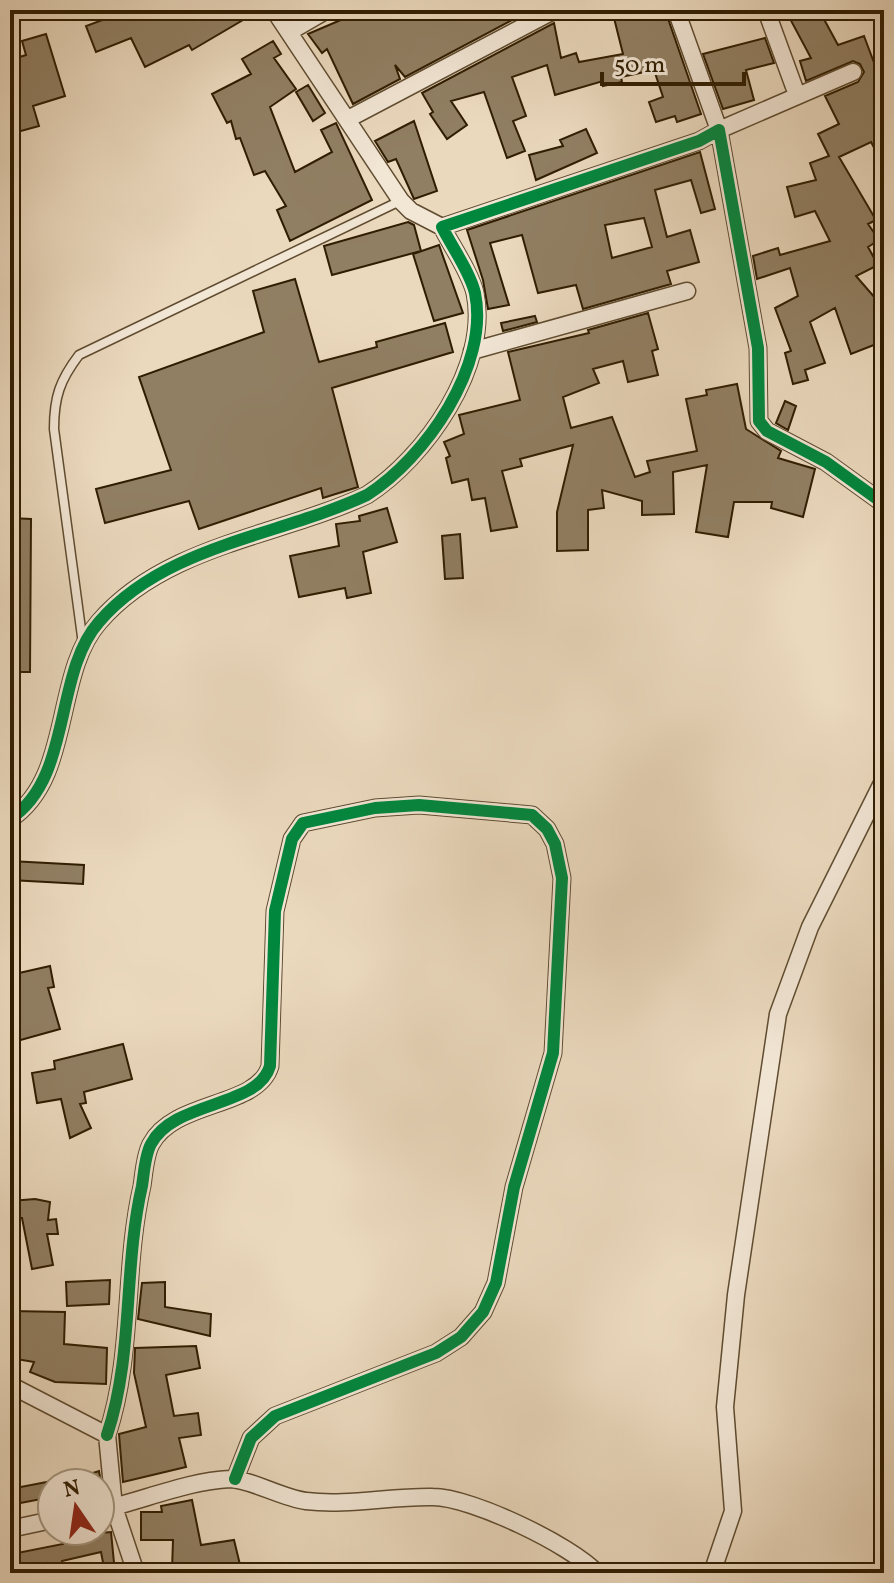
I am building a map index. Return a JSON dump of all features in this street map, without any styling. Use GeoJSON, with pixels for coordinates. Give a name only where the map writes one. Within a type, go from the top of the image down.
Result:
{"type":"FeatureCollection","features":[{"type":"Feature","properties":{"kind":"street"},"geometry":{"type":"LineString","coordinates":[[10,819],[35,795],[47,770],[83,647],[96,624],[119,601],[147,581],[218,548],[344,506],[387,482],[432,435],[448,408],[472,351],[475,293],[442,227],[411,211],[401,201],[274,10]]}},
{"type":"Feature","properties":{"kind":"street"},"geometry":{"type":"LineString","coordinates":[[289,32],[327,10]]}},
{"type":"Feature","properties":{"kind":"street"},"geometry":{"type":"LineString","coordinates":[[348,119],[555,10]]}},
{"type":"Feature","properties":{"kind":"street"},"geometry":{"type":"LineString","coordinates":[[676,10],[719,130],[758,348],[759,421],[767,431],[826,462],[884,504]]}},
{"type":"Feature","properties":{"kind":"street"},"geometry":{"type":"LineString","coordinates":[[766,10],[797,95]]}},
{"type":"Feature","properties":{"kind":"street"},"geometry":{"type":"LineString","coordinates":[[442,227],[699,141],[853,72]]}},
{"type":"Feature","properties":{"kind":"street"},"geometry":{"type":"LineString","coordinates":[[472,351],[687,291]]}},
{"type":"Feature","properties":{"kind":"street"},"geometry":{"type":"LineString","coordinates":[[712,1573],[733,1511],[725,1407],[736,1295],[778,1014],[810,927],[881,785]]}},
{"type":"Feature","properties":{"kind":"street"},"geometry":{"type":"LineString","coordinates":[[107,1467],[107,1435],[123,1375],[131,1246],[151,1144],[165,1128],[188,1113],[256,1087],[267,1078],[270,1066],[275,911],[292,839],[303,823],[313,818],[375,808],[419,805],[532,815],[547,829],[555,844],[562,878],[553,1053],[514,1187],[496,1283],[483,1312],[461,1337],[436,1353],[275,1416],[251,1438],[235,1479]]}},
{"type":"Feature","properties":{"kind":"street"},"geometry":{"type":"LineString","coordinates":[[10,1385],[107,1435]]}},
{"type":"Feature","properties":{"kind":"street"},"geometry":{"type":"LineString","coordinates":[[116,1506],[235,1479],[277,1496],[308,1501],[452,1499],[551,1541],[585,1561],[597,1573]]}},
{"type":"Feature","properties":{"kind":"street"},"geometry":{"type":"LineString","coordinates":[[10,1529],[36,1523]]}},
{"type":"Feature","properties":{"kind":"street"},"geometry":{"type":"LineString","coordinates":[[116,1528],[136,1573]]}},
{"type":"Feature","properties":{"kind":"lane"},"geometry":{"type":"LineString","coordinates":[[83,647],[54,429],[54,398],[62,378],[79,355],[401,201]]}},
{"type":"Feature","properties":{"kind":"building"},"geometry":{"type":"Polygon","coordinates":[[[117,10],[260,10],[192,50],[189,45],[145,67],[131,38],[96,52],[86,26],[119,14],[117,10]]]}},
{"type":"Feature","properties":{"kind":"building"},"geometry":{"type":"Polygon","coordinates":[[[364,10],[531,10],[405,77],[395,65],[400,79],[353,104],[327,49],[322,53],[308,34],[364,10]]]}},
{"type":"Feature","properties":{"kind":"building"},"geometry":{"type":"Polygon","coordinates":[[[612,10],[665,10],[701,114],[677,122],[675,116],[656,122],[649,102],[663,97],[654,70],[621,77],[622,82],[603,86],[603,81],[555,95],[547,65],[512,77],[526,116],[513,121],[525,151],[507,158],[484,92],[451,101],[467,125],[447,139],[430,114],[433,112],[422,93],[554,23],[561,58],[576,53],[579,62],[623,54],[612,10]]]}},
{"type":"Feature","properties":{"kind":"building"},"geometry":{"type":"Polygon","coordinates":[[[797,10],[819,10],[838,45],[864,36],[876,68],[884,65],[884,166],[871,142],[839,157],[876,220],[868,224],[879,240],[868,247],[878,265],[856,276],[876,299],[884,319],[884,341],[851,354],[835,308],[810,322],[825,363],[805,370],[808,380],[793,384],[785,353],[791,351],[775,308],[798,296],[790,268],[757,279],[753,256],[778,248],[780,255],[830,241],[815,211],[795,217],[787,187],[816,180],[810,163],[829,156],[818,134],[839,124],[825,96],[858,82],[864,72],[860,64],[853,61],[806,81],[800,61],[811,58],[788,15],[797,10]]]}},
{"type":"Feature","properties":{"kind":"building"},"geometry":{"type":"Polygon","coordinates":[[[46,34],[65,96],[33,106],[39,126],[10,134],[10,60],[26,55],[22,41],[46,34]]]}},
{"type":"Feature","properties":{"kind":"building"},"geometry":{"type":"Polygon","coordinates":[[[765,38],[774,63],[746,70],[754,100],[723,109],[703,54],[765,38]]]}},
{"type":"Feature","properties":{"kind":"building"},"geometry":{"type":"Polygon","coordinates":[[[273,41],[281,54],[274,58],[296,89],[270,107],[295,172],[332,152],[321,130],[336,123],[372,200],[290,241],[277,210],[286,206],[265,171],[254,175],[240,138],[236,139],[231,121],[227,123],[212,94],[251,74],[242,59],[273,41]]]}},
{"type":"Feature","properties":{"kind":"building"},"geometry":{"type":"Polygon","coordinates":[[[308,85],[325,113],[313,121],[296,92],[308,85]]]}},
{"type":"Feature","properties":{"kind":"building"},"geometry":{"type":"Polygon","coordinates":[[[414,121],[437,191],[414,199],[396,159],[388,162],[375,141],[414,121]]]}},
{"type":"Feature","properties":{"kind":"building"},"geometry":{"type":"Polygon","coordinates":[[[586,129],[597,153],[536,180],[529,155],[563,146],[560,140],[586,129]]]}},
{"type":"Feature","properties":{"kind":"building"},"geometry":{"type":"Polygon","coordinates":[[[700,152],[715,209],[701,213],[691,180],[655,190],[667,237],[690,230],[699,262],[667,271],[671,284],[583,309],[576,285],[538,293],[522,235],[490,243],[509,305],[488,309],[483,280],[467,230],[700,152]],[[644,218],[605,225],[612,258],[652,247],[644,218]]]}},
{"type":"Feature","properties":{"kind":"building"},"geometry":{"type":"Polygon","coordinates":[[[408,222],[414,225],[421,251],[332,275],[324,246],[408,222]]]}},
{"type":"Feature","properties":{"kind":"building"},"geometry":{"type":"Polygon","coordinates":[[[439,245],[463,313],[434,321],[413,254],[439,245]]]}},
{"type":"Feature","properties":{"kind":"building"},"geometry":{"type":"Polygon","coordinates":[[[295,279],[319,362],[377,347],[376,342],[445,323],[453,352],[332,388],[358,487],[323,498],[321,488],[199,529],[189,501],[105,523],[96,489],[171,470],[139,377],[264,332],[253,291],[295,279]]]}},
{"type":"Feature","properties":{"kind":"building"},"geometry":{"type":"Polygon","coordinates":[[[648,313],[658,349],[652,351],[658,375],[628,382],[623,361],[593,369],[599,383],[563,397],[571,428],[612,417],[635,477],[650,472],[647,461],[697,451],[686,399],[707,395],[706,390],[737,384],[746,429],[781,451],[778,458],[815,469],[803,517],[771,508],[772,502],[734,502],[728,537],[696,532],[707,465],[673,472],[674,514],[642,515],[642,501],[602,490],[604,508],[588,510],[588,550],[557,551],[557,512],[573,445],[520,459],[522,466],[502,471],[517,527],[491,531],[485,498],[472,500],[468,479],[452,483],[446,458],[450,456],[444,442],[464,434],[459,415],[520,400],[508,352],[589,333],[588,330],[648,313]]]}},
{"type":"Feature","properties":{"kind":"building"},"geometry":{"type":"Polygon","coordinates":[[[535,316],[537,322],[503,331],[501,323],[535,316]]]}},
{"type":"Feature","properties":{"kind":"building"},"geometry":{"type":"Polygon","coordinates":[[[785,401],[796,406],[788,430],[776,423],[785,401]]]}},
{"type":"Feature","properties":{"kind":"building"},"geometry":{"type":"Polygon","coordinates":[[[387,508],[397,542],[363,552],[371,593],[347,598],[345,588],[299,597],[290,556],[339,546],[336,524],[360,521],[359,516],[387,508]]]}},
{"type":"Feature","properties":{"kind":"building"},"geometry":{"type":"Polygon","coordinates":[[[10,518],[31,519],[30,672],[10,672],[10,518]]]}},
{"type":"Feature","properties":{"kind":"building"},"geometry":{"type":"Polygon","coordinates":[[[460,534],[463,578],[445,579],[442,536],[460,534]]]}},
{"type":"Feature","properties":{"kind":"building"},"geometry":{"type":"Polygon","coordinates":[[[10,861],[84,865],[83,884],[10,880],[10,861]]]}},
{"type":"Feature","properties":{"kind":"building"},"geometry":{"type":"Polygon","coordinates":[[[50,966],[54,987],[48,988],[60,1029],[10,1043],[10,975],[50,966]]]}},
{"type":"Feature","properties":{"kind":"building"},"geometry":{"type":"Polygon","coordinates":[[[123,1044],[132,1079],[84,1092],[86,1103],[80,1104],[91,1128],[70,1138],[61,1099],[37,1103],[32,1073],[55,1069],[54,1061],[123,1044]]]}},
{"type":"Feature","properties":{"kind":"building"},"geometry":{"type":"Polygon","coordinates":[[[35,1199],[50,1202],[48,1220],[56,1219],[58,1234],[47,1234],[53,1265],[32,1269],[22,1218],[12,1218],[11,1201],[35,1199]]]}},
{"type":"Feature","properties":{"kind":"building"},"geometry":{"type":"Polygon","coordinates":[[[110,1280],[109,1304],[67,1306],[66,1282],[110,1280]]]}},
{"type":"Feature","properties":{"kind":"building"},"geometry":{"type":"Polygon","coordinates":[[[165,1282],[165,1307],[211,1314],[210,1336],[138,1319],[142,1283],[165,1282]]]}},
{"type":"Feature","properties":{"kind":"building"},"geometry":{"type":"Polygon","coordinates":[[[10,1311],[65,1312],[64,1344],[107,1348],[106,1384],[55,1382],[30,1372],[34,1362],[10,1358],[10,1311]]]}},
{"type":"Feature","properties":{"kind":"building"},"geometry":{"type":"Polygon","coordinates":[[[196,1346],[200,1368],[166,1375],[174,1416],[198,1413],[201,1435],[179,1438],[186,1467],[123,1482],[119,1434],[146,1427],[134,1373],[135,1348],[196,1346]]]}},
{"type":"Feature","properties":{"kind":"building"},"geometry":{"type":"Polygon","coordinates":[[[36,1484],[36,1500],[10,1505],[10,1489],[36,1484]]]}},
{"type":"Feature","properties":{"kind":"building"},"geometry":{"type":"Polygon","coordinates":[[[192,1500],[201,1545],[234,1540],[242,1573],[172,1571],[173,1540],[141,1540],[141,1512],[162,1512],[161,1506],[192,1500]]]}},
{"type":"Feature","properties":{"kind":"building"},"geometry":{"type":"Polygon","coordinates":[[[48,1547],[112,1547],[115,1573],[105,1573],[101,1552],[62,1561],[64,1573],[49,1573],[47,1563],[14,1569],[12,1554],[48,1547]]]}},
{"type":"Feature","properties":{"kind":"cycle path"},"geometry":{"type":"LineString","coordinates":[[10,819],[30,801],[44,778],[85,644],[99,622],[126,596],[156,575],[190,559],[367,495],[389,479],[431,434],[463,379],[473,350],[477,321],[473,285],[442,227],[699,141],[719,130],[758,348],[759,421],[767,431],[826,462],[884,504]]}},
{"type":"Feature","properties":{"kind":"cycle path"},"geometry":{"type":"LineString","coordinates":[[107,1435],[121,1374],[132,1249],[149,1148],[162,1130],[178,1119],[250,1090],[262,1080],[270,1066],[275,911],[292,839],[303,823],[375,808],[419,805],[532,815],[547,829],[555,844],[562,878],[553,1053],[514,1187],[496,1283],[483,1312],[461,1337],[436,1353],[275,1416],[251,1438],[235,1479]]}}]}
